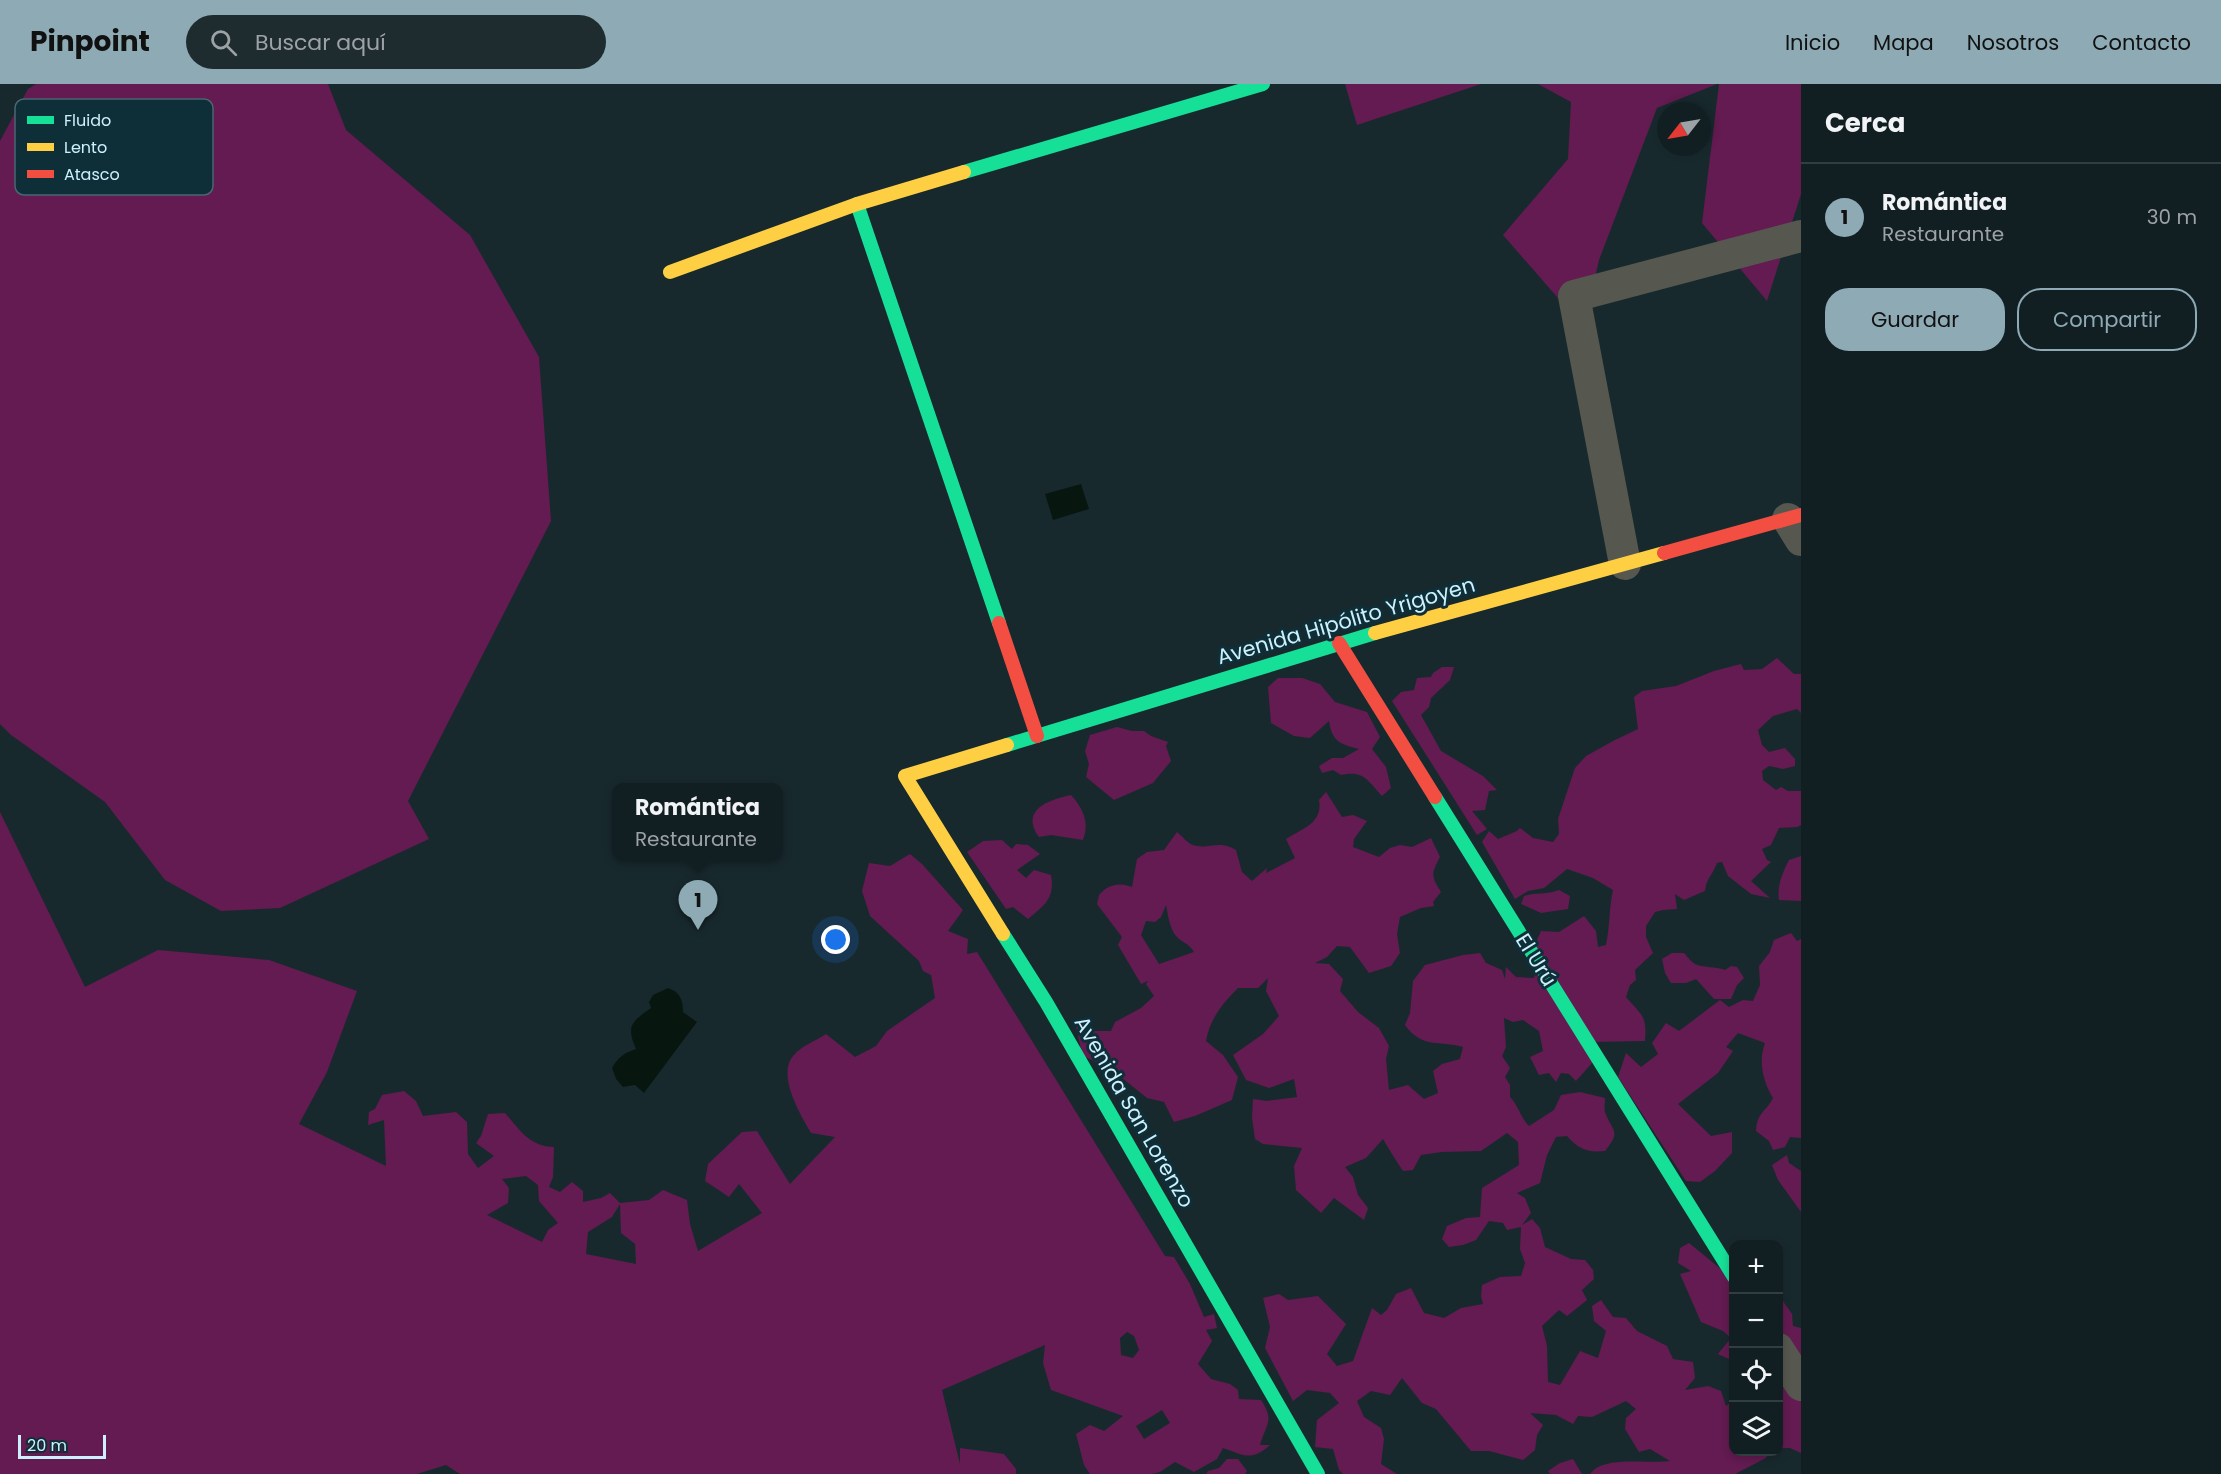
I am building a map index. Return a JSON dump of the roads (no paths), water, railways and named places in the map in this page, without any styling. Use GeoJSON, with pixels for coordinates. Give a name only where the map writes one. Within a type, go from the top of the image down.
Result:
{"type":"FeatureCollection","features":[{"type":"Feature","properties":{"kind":"street"},"geometry":{"type":"LineString","coordinates":[[670,272],[857,204],[1263,84]]}},
{"type":"Feature","properties":{"kind":"street"},"geometry":{"type":"LineString","coordinates":[[857,204],[1036,736]]}},
{"type":"Feature","properties":{"kind":"street"},"geometry":{"type":"LineString","coordinates":[[1625,564],[1574,297],[1801,236]]}},
{"type":"Feature","properties":{"kind":"street","name":"Avenida Hipólito Yrigoyen"},"geometry":{"type":"LineString","coordinates":[[904,776],[1339,643],[1625,564],[1797,524]]}},
{"type":"Feature","properties":{"kind":"street","name":"El Urú"},"geometry":{"type":"LineString","coordinates":[[1339,643],[1729,1269]]}},
{"type":"Feature","properties":{"kind":"street","name":"Avenida San Lorenzo"},"geometry":{"type":"LineString","coordinates":[[904,776],[1046,1002],[1318,1474]]}},
{"type":"Feature","properties":{"kind":"street"},"geometry":{"type":"LineString","coordinates":[[1783,1356],[1801,1386]]}},
{"type":"Feature","properties":{"kind":"place","name":"Romántica"},"geometry":{"type":"Point","coordinates":[698,930]}}]}
